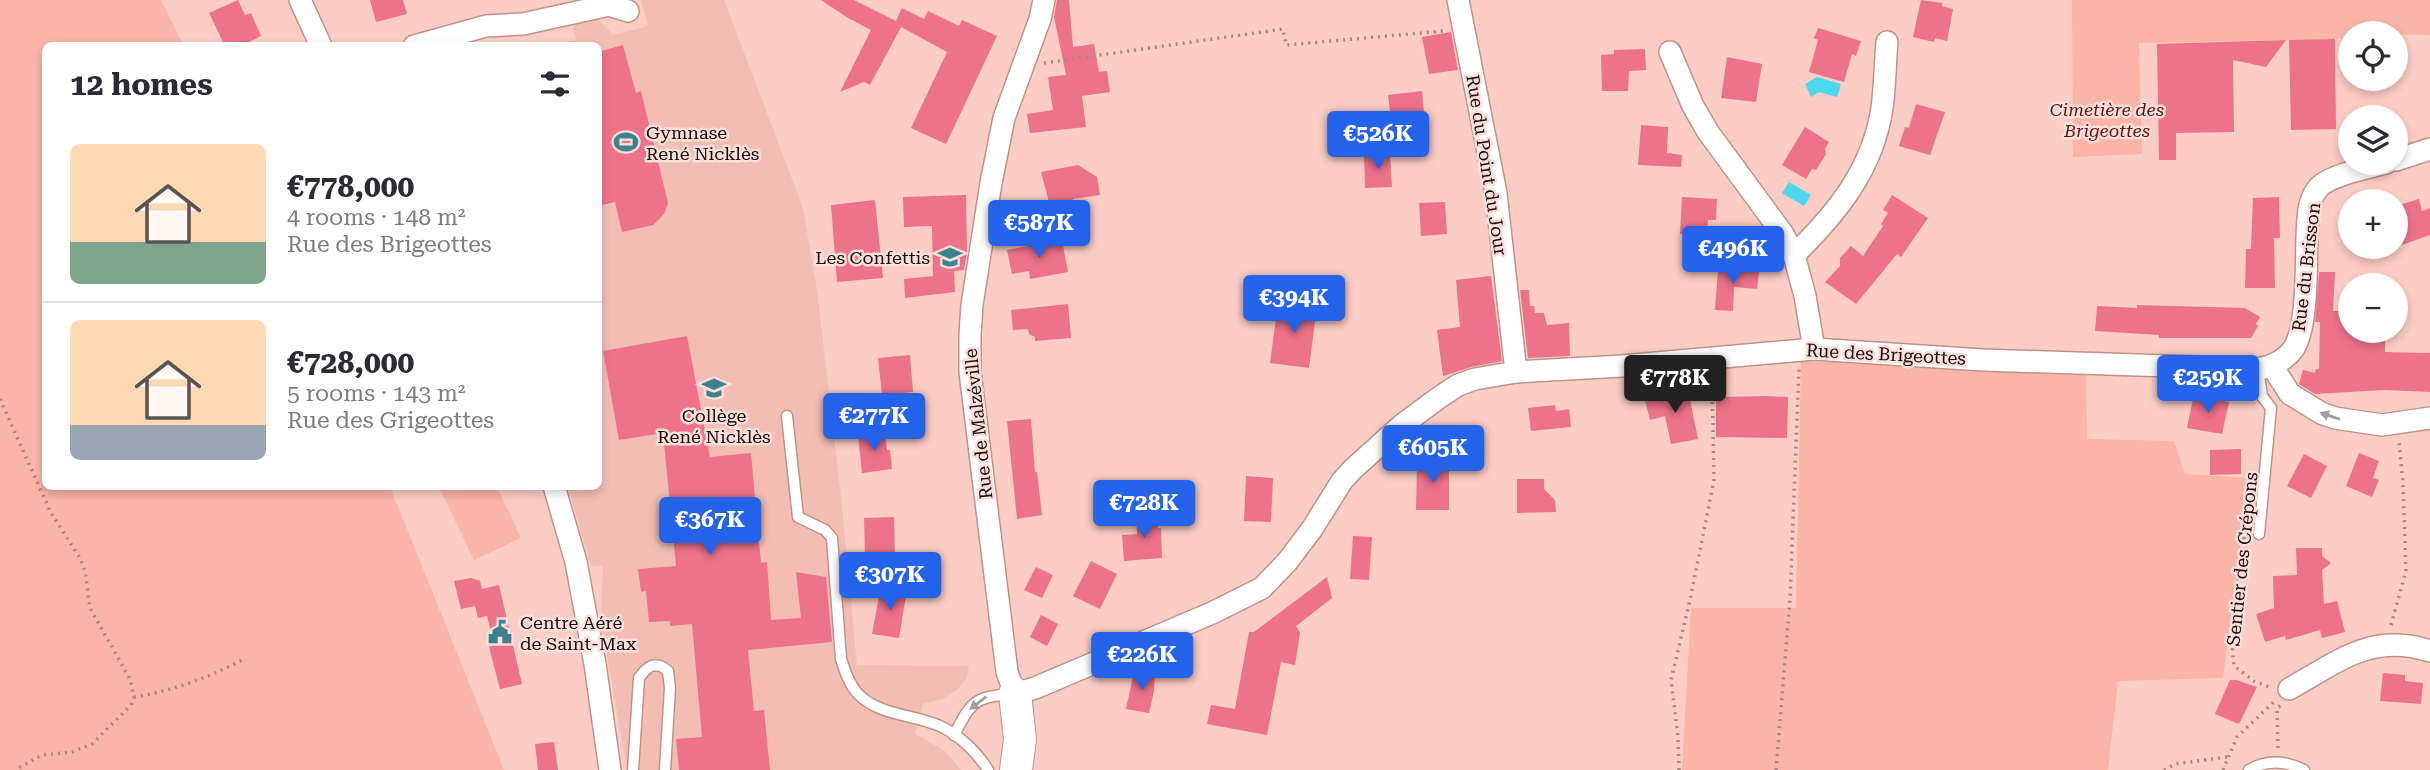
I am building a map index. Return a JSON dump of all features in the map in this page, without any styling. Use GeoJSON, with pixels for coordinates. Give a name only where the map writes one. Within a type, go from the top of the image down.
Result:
{"type":"FeatureCollection","features":[{"type":"Feature","properties":{"kind":"street"},"geometry":{"type":"LineString","coordinates":[[300,0],[319,42]]}},
{"type":"Feature","properties":{"kind":"street","name":"Rue de Malzéville"},"geometry":{"type":"LineString","coordinates":[[1016,770],[1020,739],[1015,694],[1007,672],[969,345],[974,293],[1004,118],[1040,19],[1044,0]]}},
{"type":"Feature","properties":{"kind":"street","name":"Rue du Point du Jour"},"geometry":{"type":"LineString","coordinates":[[1458,0],[1496,193],[1516,372]]}},
{"type":"Feature","properties":{"kind":"street"},"geometry":{"type":"LineString","coordinates":[[428,42],[486,26],[523,24],[609,5],[628,11]]}},
{"type":"Feature","properties":{"kind":"street"},"geometry":{"type":"LineString","coordinates":[[1794,256],[1826,224],[1863,171],[1882,109],[1887,42]]}},
{"type":"Feature","properties":{"kind":"street"},"geometry":{"type":"LineString","coordinates":[[1670,52],[1693,106],[1708,132],[1783,234],[1794,256],[1805,296],[1807,349]]}},
{"type":"Feature","properties":{"kind":"street"},"geometry":{"type":"LineString","coordinates":[[2408,156],[2430,149]]}},
{"type":"Feature","properties":{"kind":"street","name":"Rue du Brisson"},"geometry":{"type":"LineString","coordinates":[[2265,367],[2281,360],[2294,348],[2304,311],[2308,212],[2314,195],[2324,183],[2346,175]]}},
{"type":"Feature","properties":{"kind":"street","name":"Rue des Brigeottes"},"geometry":{"type":"LineString","coordinates":[[1015,694],[1028,691],[1251,595],[1274,577],[1312,529],[1342,481],[1384,440],[1458,385],[1475,379],[1516,372],[1622,366],[1807,349],[1983,360],[2265,367]]}},
{"type":"Feature","properties":{"kind":"street"},"geometry":{"type":"LineString","coordinates":[[2265,367],[2290,394],[2321,413],[2353,422],[2382,425],[2430,418]]}},
{"type":"Feature","properties":{"kind":"street"},"geometry":{"type":"LineString","coordinates":[[555,490],[576,562],[595,664],[610,770]]}},
{"type":"Feature","properties":{"kind":"street"},"geometry":{"type":"LineString","coordinates":[[2286,691],[2354,654],[2386,644],[2430,652]]}},
{"type":"Feature","properties":{"kind":"lane","name":"Sentier des Crépons"},"geometry":{"type":"LineString","coordinates":[[2259,534],[2271,408],[2262,396],[2265,367]]}},
{"type":"Feature","properties":{"kind":"lane"},"geometry":{"type":"LineString","coordinates":[[788,416],[798,517],[825,530],[832,538],[841,659],[847,677],[858,693],[872,705],[939,726],[954,735],[971,748],[988,770]]}},
{"type":"Feature","properties":{"kind":"lane"},"geometry":{"type":"LineString","coordinates":[[633,770],[639,678],[647,667],[655,664],[668,671],[670,688],[665,770]]}},
{"type":"Feature","properties":{"kind":"lane"},"geometry":{"type":"LineString","coordinates":[[954,735],[978,699],[1015,694]]}},
{"type":"Feature","properties":{"kind":"lane"},"geometry":{"type":"LineString","coordinates":[[2249,770],[2265,763],[2278,762],[2304,770]]}},
{"type":"Feature","properties":{"kind":"path"},"geometry":{"type":"LineString","coordinates":[[1024,62],[1063,62],[1283,29],[1286,45],[1464,28]]}},
{"type":"Feature","properties":{"kind":"path"},"geometry":{"type":"LineString","coordinates":[[1776,770],[1807,349]]}},
{"type":"Feature","properties":{"kind":"path"},"geometry":{"type":"LineString","coordinates":[[1678,770],[1678,737],[1671,680],[1714,480],[1711,357]]}},
{"type":"Feature","properties":{"kind":"path"},"geometry":{"type":"LineString","coordinates":[[0,399],[51,513],[80,558],[85,571],[90,608],[120,657],[130,679],[134,697],[131,705],[92,744],[72,752],[42,755],[15,770]]}},
{"type":"Feature","properties":{"kind":"path"},"geometry":{"type":"LineString","coordinates":[[2386,644],[2406,571],[2403,483],[2397,422]]}},
{"type":"Feature","properties":{"kind":"path","name":"Sentier des Crépons"},"geometry":{"type":"LineString","coordinates":[[2245,534],[2233,638],[2234,666],[2255,681],[2286,691]]}},
{"type":"Feature","properties":{"kind":"path"},"geometry":{"type":"LineString","coordinates":[[134,697],[166,692],[242,660]]}},
{"type":"Feature","properties":{"kind":"path"},"geometry":{"type":"LineString","coordinates":[[2223,770],[2237,737],[2286,691],[2289,698],[2277,708],[2278,762]]}},
{"type":"Feature","properties":{"kind":"path"},"geometry":{"type":"LineString","coordinates":[[2164,770],[2175,764],[2227,757]]}},
{"type":"Feature","properties":{"kind":"shaded area","name":"Collège René Nicklès"},"geometry":{"type":"Polygon","coordinates":[[[641,0],[724,0],[803,208],[817,290],[857,665],[969,666],[967,677],[957,690],[942,699],[923,704],[915,734],[945,751],[961,770],[627,770],[601,620],[603,566],[591,566],[569,490],[602,490],[602,42],[568,42],[576,40],[572,24],[597,18],[613,35],[648,26],[641,0]]]}},
{"type":"Feature","properties":{"kind":"green space"},"geometry":{"type":"Polygon","coordinates":[[[0,0],[161,0],[182,42],[42,42],[42,490],[391,490],[504,770],[0,770],[0,0]]]}},
{"type":"Feature","properties":{"kind":"green space","name":"Cimetière des Brigeottes"},"geometry":{"type":"Polygon","coordinates":[[[2072,0],[2430,0],[2430,35],[2408,34],[2408,21],[2338,21],[2338,39],[2139,43],[2142,154],[2073,157],[2072,0]]]}},
{"type":"Feature","properties":{"kind":"green space"},"geometry":{"type":"Polygon","coordinates":[[[1801,361],[2086,371],[2087,439],[2174,441],[2185,474],[2249,478],[2223,678],[2118,681],[2108,770],[1682,770],[1691,608],[1796,608],[1801,361]]]}},
{"type":"Feature","properties":{"kind":"green space"},"geometry":{"type":"Polygon","coordinates":[[[440,490],[498,490],[521,538],[474,560],[440,490]]]}},
{"type":"Feature","properties":{"kind":"water"},"geometry":{"type":"Polygon","coordinates":[[[1817,77],[1841,84],[1837,97],[1819,92],[1811,97],[1805,84],[1817,77]]]}},
{"type":"Feature","properties":{"kind":"water"},"geometry":{"type":"Polygon","coordinates":[[[1789,182],[1811,195],[1804,206],[1782,193],[1789,182]]]}},
{"type":"Feature","properties":{"kind":"building"},"geometry":{"type":"Polygon","coordinates":[[[238,0],[245,15],[251,13],[261,36],[249,42],[223,42],[209,13],[238,0]]]}},
{"type":"Feature","properties":{"kind":"building"},"geometry":{"type":"Polygon","coordinates":[[[370,0],[403,0],[407,14],[376,22],[370,0]]]}},
{"type":"Feature","properties":{"kind":"building"},"geometry":{"type":"Polygon","coordinates":[[[821,0],[854,0],[896,21],[902,8],[924,19],[928,11],[959,26],[962,20],[997,36],[946,144],[911,128],[947,52],[901,27],[870,85],[864,82],[840,92],[871,30],[821,0]]]}},
{"type":"Feature","properties":{"kind":"building"},"geometry":{"type":"Polygon","coordinates":[[[1057,0],[1069,0],[1073,47],[1094,44],[1099,72],[1107,71],[1110,92],[1082,96],[1086,127],[1030,133],[1027,114],[1053,110],[1048,77],[1066,75],[1054,17],[1057,0]]]}},
{"type":"Feature","properties":{"kind":"building"},"geometry":{"type":"Polygon","coordinates":[[[1921,0],[1942,3],[1942,6],[1953,9],[1947,41],[1935,38],[1934,42],[1913,37],[1921,0]]]}},
{"type":"Feature","properties":{"kind":"building"},"geometry":{"type":"Polygon","coordinates":[[[1818,28],[1861,41],[1856,56],[1852,54],[1844,82],[1809,72],[1818,40],[1814,38],[1818,28]]]}},
{"type":"Feature","properties":{"kind":"building"},"geometry":{"type":"Polygon","coordinates":[[[1451,32],[1458,70],[1429,74],[1422,37],[1451,32]]]}},
{"type":"Feature","properties":{"kind":"building"},"geometry":{"type":"Polygon","coordinates":[[[2335,39],[2336,129],[2291,130],[2289,40],[2335,39]]]}},
{"type":"Feature","properties":{"kind":"building"},"geometry":{"type":"Polygon","coordinates":[[[2286,40],[2266,67],[2233,60],[2234,132],[2176,133],[2176,160],[2159,160],[2157,44],[2286,40]]]}},
{"type":"Feature","properties":{"kind":"building","name":"Gymnase René Nicklès"},"geometry":{"type":"Polygon","coordinates":[[[623,45],[636,93],[641,91],[668,203],[664,214],[653,225],[622,232],[615,202],[602,205],[602,51],[623,45]]]}},
{"type":"Feature","properties":{"kind":"building"},"geometry":{"type":"Polygon","coordinates":[[[1645,49],[1646,70],[1629,71],[1628,91],[1602,91],[1601,55],[1614,54],[1614,50],[1645,49]]]}},
{"type":"Feature","properties":{"kind":"building"},"geometry":{"type":"Polygon","coordinates":[[[1727,57],[1762,64],[1756,102],[1721,98],[1727,57]]]}},
{"type":"Feature","properties":{"kind":"building"},"geometry":{"type":"Polygon","coordinates":[[[1422,91],[1425,124],[1392,128],[1388,95],[1422,91]]]}},
{"type":"Feature","properties":{"kind":"building"},"geometry":{"type":"Polygon","coordinates":[[[1916,104],[1945,112],[1930,155],[1899,146],[1905,127],[1909,128],[1916,104]]]}},
{"type":"Feature","properties":{"kind":"building"},"geometry":{"type":"Polygon","coordinates":[[[1641,125],[1668,127],[1667,153],[1682,155],[1681,167],[1638,165],[1641,125]]]}},
{"type":"Feature","properties":{"kind":"building"},"geometry":{"type":"Polygon","coordinates":[[[1805,127],[1829,142],[1825,149],[1826,154],[1816,170],[1812,169],[1806,179],[1782,165],[1805,127]]]}},
{"type":"Feature","properties":{"kind":"building"},"geometry":{"type":"Polygon","coordinates":[[[1390,154],[1392,187],[1365,188],[1364,155],[1390,154]]]}},
{"type":"Feature","properties":{"kind":"building"},"geometry":{"type":"Polygon","coordinates":[[[1078,165],[1097,177],[1100,195],[1050,206],[1041,172],[1078,165]]]}},
{"type":"Feature","properties":{"kind":"building"},"geometry":{"type":"Polygon","coordinates":[[[966,195],[967,252],[964,270],[954,271],[955,292],[905,298],[904,279],[933,276],[932,226],[904,227],[903,197],[966,195]]]}},
{"type":"Feature","properties":{"kind":"building"},"geometry":{"type":"Polygon","coordinates":[[[1892,195],[1928,218],[1901,257],[1897,254],[1856,304],[1825,282],[1840,266],[1840,258],[1851,246],[1863,256],[1883,226],[1881,224],[1888,213],[1883,210],[1892,195]]]}},
{"type":"Feature","properties":{"kind":"building"},"geometry":{"type":"Polygon","coordinates":[[[1682,197],[1717,199],[1716,220],[1708,220],[1707,235],[1680,234],[1682,197]]]}},
{"type":"Feature","properties":{"kind":"building"},"geometry":{"type":"Polygon","coordinates":[[[2279,197],[2280,238],[2274,238],[2275,288],[2245,288],[2246,249],[2251,249],[2253,198],[2279,197]]]}},
{"type":"Feature","properties":{"kind":"building"},"geometry":{"type":"Polygon","coordinates":[[[2419,199],[2422,211],[2430,208],[2430,235],[2408,243],[2408,202],[2419,199]]]}},
{"type":"Feature","properties":{"kind":"building"},"geometry":{"type":"Polygon","coordinates":[[[875,200],[883,278],[837,282],[831,205],[875,200]]]}},
{"type":"Feature","properties":{"kind":"building"},"geometry":{"type":"Polygon","coordinates":[[[1445,202],[1447,234],[1421,236],[1419,203],[1445,202]]]}},
{"type":"Feature","properties":{"kind":"building"},"geometry":{"type":"Polygon","coordinates":[[[1062,240],[1068,272],[1030,279],[1029,271],[1012,274],[1007,250],[1062,240]]]}},
{"type":"Feature","properties":{"kind":"building"},"geometry":{"type":"Polygon","coordinates":[[[1718,269],[1759,272],[1757,289],[1734,287],[1733,311],[1715,310],[1718,269]]]}},
{"type":"Feature","properties":{"kind":"building"},"geometry":{"type":"Polygon","coordinates":[[[2319,272],[2335,272],[2333,311],[2338,311],[2338,343],[2385,343],[2385,352],[2430,353],[2430,392],[2385,390],[2315,394],[2299,384],[2303,370],[2315,373],[2316,369],[2319,369],[2320,322],[2315,322],[2319,272]]]}},
{"type":"Feature","properties":{"kind":"building"},"geometry":{"type":"Polygon","coordinates":[[[1491,276],[1502,361],[1443,376],[1437,330],[1460,327],[1456,280],[1491,276]]]}},
{"type":"Feature","properties":{"kind":"building"},"geometry":{"type":"Polygon","coordinates":[[[1520,290],[1529,290],[1530,306],[1534,306],[1535,313],[1544,313],[1547,325],[1569,323],[1570,356],[1528,358],[1520,290]]]}},
{"type":"Feature","properties":{"kind":"building"},"geometry":{"type":"Polygon","coordinates":[[[1278,303],[1317,307],[1309,368],[1270,363],[1278,303]]]}},
{"type":"Feature","properties":{"kind":"building"},"geometry":{"type":"Polygon","coordinates":[[[1068,304],[1071,338],[1035,341],[1028,329],[1013,330],[1011,310],[1068,304]]]}},
{"type":"Feature","properties":{"kind":"building"},"geometry":{"type":"Polygon","coordinates":[[[2137,305],[2245,308],[2260,317],[2251,338],[2159,338],[2159,335],[2095,331],[2097,306],[2137,308],[2137,305]]]}},
{"type":"Feature","properties":{"kind":"building"},"geometry":{"type":"Polygon","coordinates":[[[687,336],[710,457],[751,453],[761,563],[767,562],[771,620],[801,618],[796,572],[826,577],[832,642],[748,650],[754,711],[764,710],[770,770],[679,770],[676,739],[702,737],[692,624],[670,626],[670,621],[649,622],[646,591],[641,592],[638,569],[676,566],[663,433],[619,440],[603,351],[687,336]]]}},
{"type":"Feature","properties":{"kind":"building"},"geometry":{"type":"Polygon","coordinates":[[[910,355],[913,392],[882,395],[878,358],[910,355]]]}},
{"type":"Feature","properties":{"kind":"building"},"geometry":{"type":"Polygon","coordinates":[[[1688,390],[1698,439],[1671,444],[1665,416],[1650,420],[1645,400],[1688,390]]]}},
{"type":"Feature","properties":{"kind":"building"},"geometry":{"type":"Polygon","coordinates":[[[2194,395],[2229,402],[2222,434],[2187,428],[2194,395]]]}},
{"type":"Feature","properties":{"kind":"building"},"geometry":{"type":"Polygon","coordinates":[[[1716,397],[1788,397],[1787,438],[1716,437],[1716,397]]]}},
{"type":"Feature","properties":{"kind":"building"},"geometry":{"type":"Polygon","coordinates":[[[1555,405],[1556,411],[1569,409],[1571,427],[1531,431],[1528,408],[1555,405]]]}},
{"type":"Feature","properties":{"kind":"building"},"geometry":{"type":"Polygon","coordinates":[[[1031,419],[1042,515],[1017,519],[1007,421],[1031,419]]]}},
{"type":"Feature","properties":{"kind":"building"},"geometry":{"type":"Polygon","coordinates":[[[885,432],[892,469],[862,473],[858,435],[885,432]]]}},
{"type":"Feature","properties":{"kind":"building"},"geometry":{"type":"Polygon","coordinates":[[[2241,449],[2241,474],[2210,475],[2210,450],[2241,449]]]}},
{"type":"Feature","properties":{"kind":"building"},"geometry":{"type":"Polygon","coordinates":[[[2359,453],[2379,461],[2373,478],[2379,480],[2372,497],[2346,486],[2359,453]]]}},
{"type":"Feature","properties":{"kind":"building"},"geometry":{"type":"Polygon","coordinates":[[[2304,454],[2327,466],[2311,498],[2287,486],[2304,454]]]}},
{"type":"Feature","properties":{"kind":"building"},"geometry":{"type":"Polygon","coordinates":[[[1449,460],[1449,510],[1416,510],[1417,461],[1449,460]]]}},
{"type":"Feature","properties":{"kind":"building"},"geometry":{"type":"Polygon","coordinates":[[[1246,476],[1273,478],[1271,522],[1244,521],[1246,476]]]}},
{"type":"Feature","properties":{"kind":"building"},"geometry":{"type":"Polygon","coordinates":[[[1517,479],[1544,479],[1544,489],[1555,500],[1556,512],[1517,513],[1517,479]]]}},
{"type":"Feature","properties":{"kind":"building"},"geometry":{"type":"Polygon","coordinates":[[[1157,514],[1158,528],[1161,528],[1162,558],[1124,561],[1122,535],[1137,534],[1136,515],[1157,514]]]}},
{"type":"Feature","properties":{"kind":"building"},"geometry":{"type":"Polygon","coordinates":[[[894,517],[895,558],[865,559],[864,518],[894,517]]]}},
{"type":"Feature","properties":{"kind":"building"},"geometry":{"type":"Polygon","coordinates":[[[1353,536],[1372,537],[1369,580],[1350,579],[1353,536]]]}},
{"type":"Feature","properties":{"kind":"building"},"geometry":{"type":"Polygon","coordinates":[[[2296,548],[2322,548],[2322,556],[2331,563],[2322,570],[2324,604],[2337,601],[2345,632],[2322,638],[2320,630],[2286,640],[2285,636],[2265,642],[2256,614],[2274,608],[2273,576],[2297,575],[2296,548]]]}},
{"type":"Feature","properties":{"kind":"building"},"geometry":{"type":"Polygon","coordinates":[[[1091,561],[1117,574],[1100,609],[1073,596],[1091,561]]]}},
{"type":"Feature","properties":{"kind":"building"},"geometry":{"type":"Polygon","coordinates":[[[1036,567],[1053,575],[1042,598],[1024,590],[1036,567]]]}},
{"type":"Feature","properties":{"kind":"building"},"geometry":{"type":"Polygon","coordinates":[[[1327,577],[1332,598],[1296,626],[1300,633],[1295,665],[1281,662],[1267,735],[1207,724],[1211,705],[1235,709],[1249,632],[1254,632],[1327,577]]]}},
{"type":"Feature","properties":{"kind":"building","name":"Centre Aéré de Saint-Max"},"geometry":{"type":"Polygon","coordinates":[[[471,578],[480,581],[482,589],[499,585],[522,684],[500,689],[489,647],[494,645],[487,616],[478,618],[475,606],[461,609],[454,581],[471,578]]]}},
{"type":"Feature","properties":{"kind":"building"},"geometry":{"type":"Polygon","coordinates":[[[881,586],[907,590],[899,638],[872,634],[881,586]]]}},
{"type":"Feature","properties":{"kind":"building"},"geometry":{"type":"Polygon","coordinates":[[[1041,615],[1058,624],[1047,646],[1030,637],[1041,615]]]}},
{"type":"Feature","properties":{"kind":"building"},"geometry":{"type":"Polygon","coordinates":[[[1141,671],[1155,674],[1149,713],[1126,709],[1133,676],[1141,671]]]}},
{"type":"Feature","properties":{"kind":"building"},"geometry":{"type":"Polygon","coordinates":[[[2383,673],[2405,675],[2405,681],[2423,683],[2421,704],[2380,701],[2383,673]]]}},
{"type":"Feature","properties":{"kind":"building"},"geometry":{"type":"Polygon","coordinates":[[[2230,680],[2257,687],[2239,724],[2215,714],[2230,680]]]}},
{"type":"Feature","properties":{"kind":"building"},"geometry":{"type":"Polygon","coordinates":[[[554,742],[558,770],[538,770],[535,744],[554,742]]]}},
{"type":"Feature","properties":{"kind":"place","name":"Gymnase René Nicklès"},"geometry":{"type":"Point","coordinates":[626,142]}},
{"type":"Feature","properties":{"kind":"place","name":"Les Confettis"},"geometry":{"type":"Point","coordinates":[950,257]}},
{"type":"Feature","properties":{"kind":"place","name":"Collège René Nicklès"},"geometry":{"type":"Point","coordinates":[714,388]}},
{"type":"Feature","properties":{"kind":"place","name":"Centre Aéré de Saint-Max"},"geometry":{"type":"Point","coordinates":[500,632]}}]}
